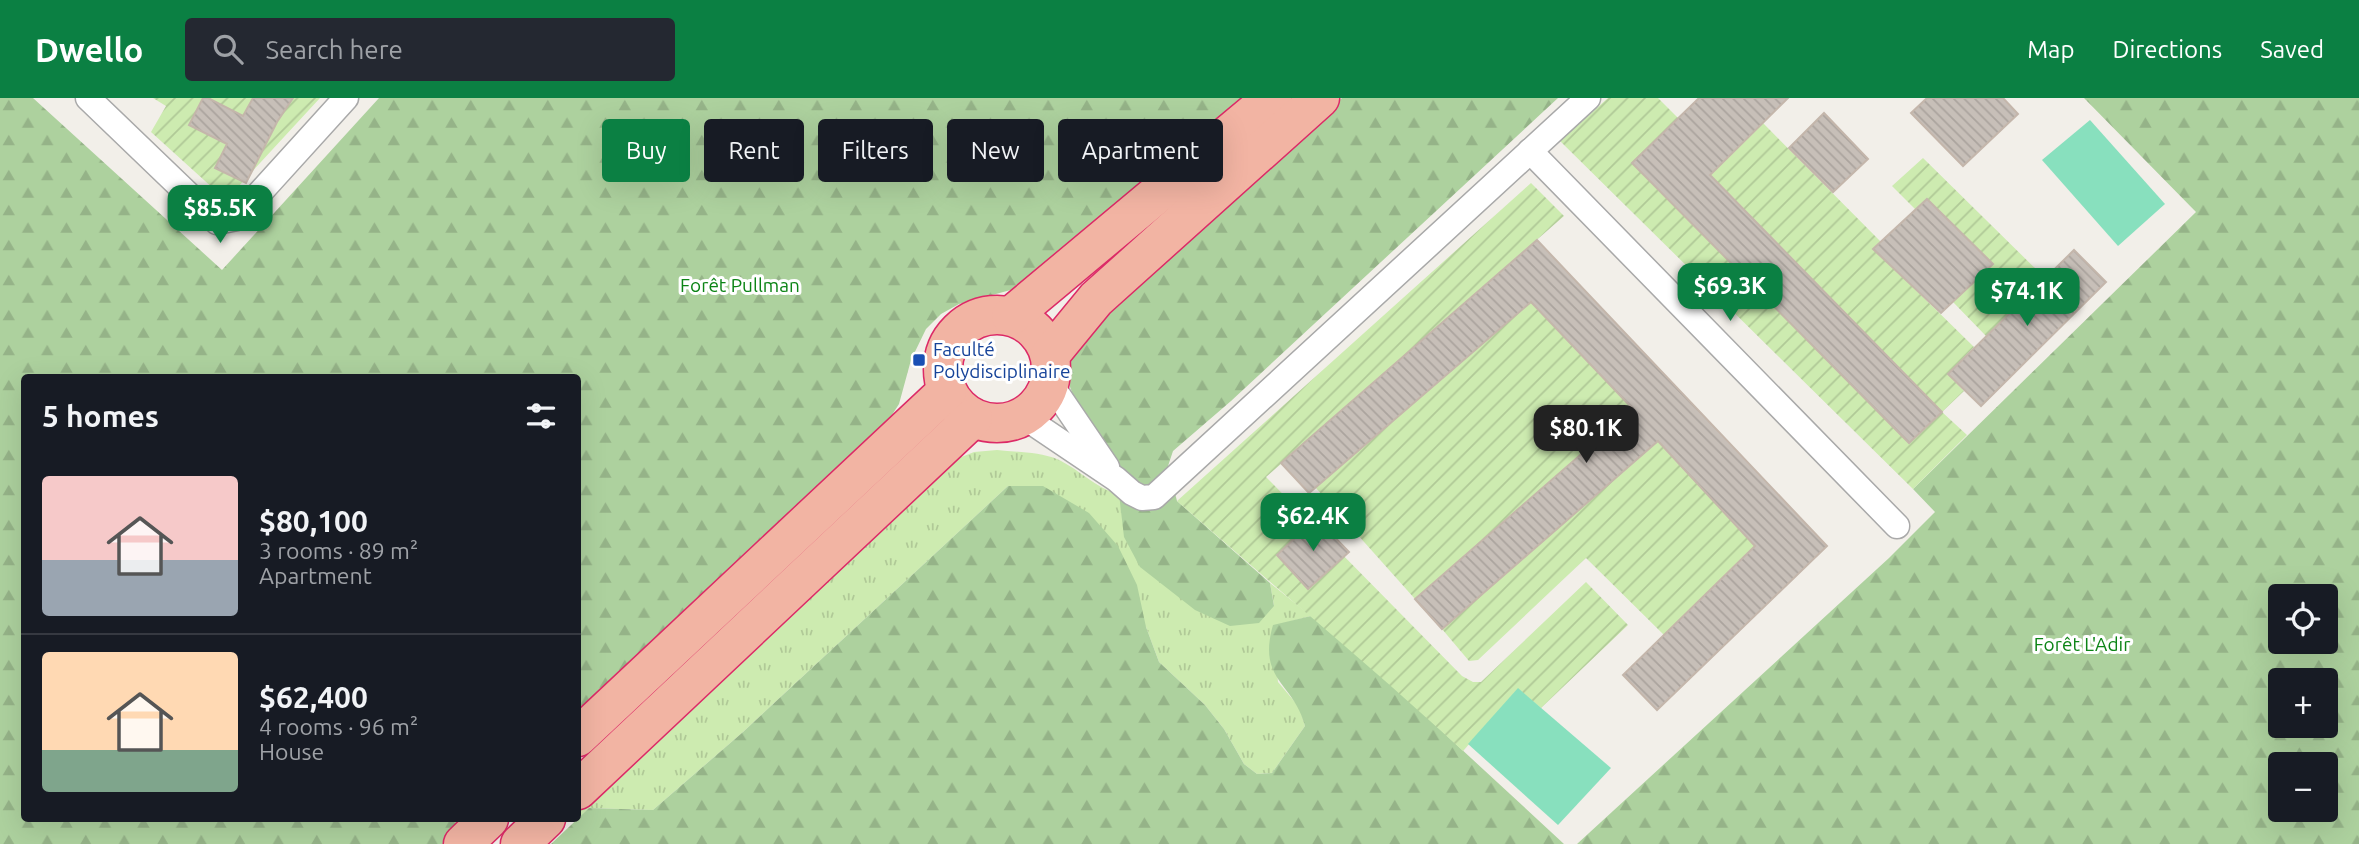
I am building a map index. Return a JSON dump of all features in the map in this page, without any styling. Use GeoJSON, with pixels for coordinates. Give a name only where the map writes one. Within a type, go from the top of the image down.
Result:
{"type":"FeatureCollection","features":[{"type":"Feature","properties":{"kind":"highway"},"geometry":{"type":"LineString","coordinates":[[1012,316],[1272,98]]}},
{"type":"Feature","properties":{"kind":"highway"},"geometry":{"type":"LineString","coordinates":[[1050,369],[1043,338],[1029,324],[1012,316],[991,314],[971,321],[955,333],[945,351],[942,371],[947,391],[957,407],[973,418],[989,423],[1007,423],[1024,417],[1040,402],[1050,369],[1096,299],[1320,98]]}},
{"type":"Feature","properties":{"kind":"highway"},"geometry":{"type":"LineString","coordinates":[[581,734],[947,391]]}},
{"type":"Feature","properties":{"kind":"highway"},"geometry":{"type":"LineString","coordinates":[[581,787],[973,418]]}},
{"type":"Feature","properties":{"kind":"highway"},"geometry":{"type":"LineString","coordinates":[[463,844],[486,822]]}},
{"type":"Feature","properties":{"kind":"highway"},"geometry":{"type":"LineString","coordinates":[[520,844],[543,822]]}},
{"type":"Feature","properties":{"kind":"street"},"geometry":{"type":"LineString","coordinates":[[88,98],[217,222],[237,218],[346,98]]}},
{"type":"Feature","properties":{"kind":"street"},"geometry":{"type":"LineString","coordinates":[[1024,417],[1116,480],[1132,494],[1142,498],[1154,497],[1588,98]]}},
{"type":"Feature","properties":{"kind":"street"},"geometry":{"type":"LineString","coordinates":[[1530,151],[1897,526]]}},
{"type":"Feature","properties":{"kind":"street"},"geometry":{"type":"LineString","coordinates":[[1050,369],[1116,480]]}},
{"type":"Feature","properties":{"kind":"green space","name":"Forêt Pullman"},"geometry":{"type":"Polygon","coordinates":[[[0,98],[33,98],[222,270],[379,98],[1248,98],[1223,119],[1058,119],[1058,182],[1148,182],[1025,286],[959,304],[941,314],[926,329],[911,360],[899,404],[883,429],[581,715],[581,374],[21,374],[21,822],[466,822],[443,844],[0,844],[0,98]]]}},
{"type":"Feature","properties":{"kind":"green space"},"geometry":{"type":"Polygon","coordinates":[[[153,98],[320,98],[226,200],[151,132],[166,106],[153,98]]]}},
{"type":"Feature","properties":{"kind":"green space"},"geometry":{"type":"Polygon","coordinates":[[[1342,98],[1558,98],[1231,401],[1173,451],[1168,466],[1177,501],[1270,583],[1274,606],[1259,623],[1230,626],[1195,610],[1140,567],[1124,537],[1115,459],[1078,408],[1067,379],[1073,351],[1091,322],[1342,98]]]}},
{"type":"Feature","properties":{"kind":"green space"},"geometry":{"type":"Polygon","coordinates":[[[1608,98],[1658,98],[1678,118],[1660,136],[1710,175],[1763,123],[1881,242],[1874,249],[1974,347],[1948,374],[1964,391],[1942,412],[1967,435],[1913,489],[1560,141],[1608,98]]]}},
{"type":"Feature","properties":{"kind":"green space","name":"Forêt L'Adir"},"geometry":{"type":"Polygon","coordinates":[[[2084,98],[2359,98],[2359,844],[1577,844],[1889,558],[1935,512],[1913,489],[2196,212],[2084,98]]]}},
{"type":"Feature","properties":{"kind":"green space"},"geometry":{"type":"Polygon","coordinates":[[[2090,120],[2165,204],[2118,246],[2042,160],[2090,120]]]}},
{"type":"Feature","properties":{"kind":"green space"},"geometry":{"type":"Polygon","coordinates":[[[1923,158],[2045,278],[1986,336],[1953,302],[1993,264],[1916,210],[1892,186],[1923,158]]]}},
{"type":"Feature","properties":{"kind":"green space"},"geometry":{"type":"Polygon","coordinates":[[[1531,183],[1564,216],[1266,477],[1462,676],[1473,682],[1481,682],[1586,582],[1628,625],[1541,708],[1518,689],[1463,751],[1177,501],[1531,183]]]}},
{"type":"Feature","properties":{"kind":"green space"},"geometry":{"type":"Polygon","coordinates":[[[1531,302],[1633,409],[1415,599],[1315,487],[1531,302]]]}},
{"type":"Feature","properties":{"kind":"green space"},"geometry":{"type":"Polygon","coordinates":[[[1658,441],[1755,546],[1664,635],[1586,558],[1478,660],[1469,661],[1442,629],[1658,441]]]}},
{"type":"Feature","properties":{"kind":"green space"},"geometry":{"type":"Polygon","coordinates":[[[997,450],[1057,459],[1102,487],[1119,494],[1274,606],[1270,583],[1311,616],[1273,626],[1278,682],[1300,708],[1305,726],[1272,773],[1257,774],[1244,764],[1224,729],[1205,705],[1159,662],[1146,627],[1008,486],[743,732],[653,810],[589,808],[581,816],[581,802],[949,462],[974,452],[997,450]]]}},
{"type":"Feature","properties":{"kind":"green space"},"geometry":{"type":"Polygon","coordinates":[[[1008,486],[1043,486],[1089,513],[1118,546],[1137,585],[1146,627],[1159,662],[1205,705],[1224,729],[1244,764],[1257,774],[1272,773],[1305,726],[1300,711],[1273,670],[1269,644],[1273,625],[1311,616],[1392,685],[1564,844],[551,844],[574,822],[581,822],[581,816],[589,808],[653,810],[743,732],[1008,486]]]}},
{"type":"Feature","properties":{"kind":"green space"},"geometry":{"type":"Polygon","coordinates":[[[1518,688],[1611,768],[1558,825],[1468,744],[1518,688]]]}},
{"type":"Feature","properties":{"kind":"building"},"geometry":{"type":"Polygon","coordinates":[[[203,98],[243,116],[253,98],[293,98],[277,122],[246,183],[215,168],[227,144],[189,125],[203,98]]]}},
{"type":"Feature","properties":{"kind":"building"},"geometry":{"type":"Polygon","coordinates":[[[1699,98],[1788,98],[1710,175],[1942,412],[1909,443],[1632,163],[1699,98]]]}},
{"type":"Feature","properties":{"kind":"building"},"geometry":{"type":"Polygon","coordinates":[[[1927,98],[2003,98],[2018,114],[1963,166],[1911,113],[1927,98]]]}},
{"type":"Feature","properties":{"kind":"building"},"geometry":{"type":"Polygon","coordinates":[[[1824,113],[1868,159],[1833,192],[1789,148],[1824,113]]]}},
{"type":"Feature","properties":{"kind":"building"},"geometry":{"type":"Polygon","coordinates":[[[1927,199],[1993,264],[1941,313],[1873,249],[1927,199]]]}},
{"type":"Feature","properties":{"kind":"building"},"geometry":{"type":"Polygon","coordinates":[[[1537,240],[1827,546],[1657,710],[1623,675],[1755,546],[1658,441],[1442,629],[1415,599],[1633,409],[1531,302],[1309,493],[1281,463],[1537,240]]]}},
{"type":"Feature","properties":{"kind":"building"},"geometry":{"type":"Polygon","coordinates":[[[2074,250],[2106,282],[1981,406],[1948,374],[2074,250]]]}},
{"type":"Feature","properties":{"kind":"building"},"geometry":{"type":"Polygon","coordinates":[[[1316,518],[1349,552],[1308,589],[1277,555],[1316,518]]]}},
{"type":"Feature","properties":{"kind":"place","name":"Faculté Polydisciplinaire"},"geometry":{"type":"Point","coordinates":[919,360]}}]}
